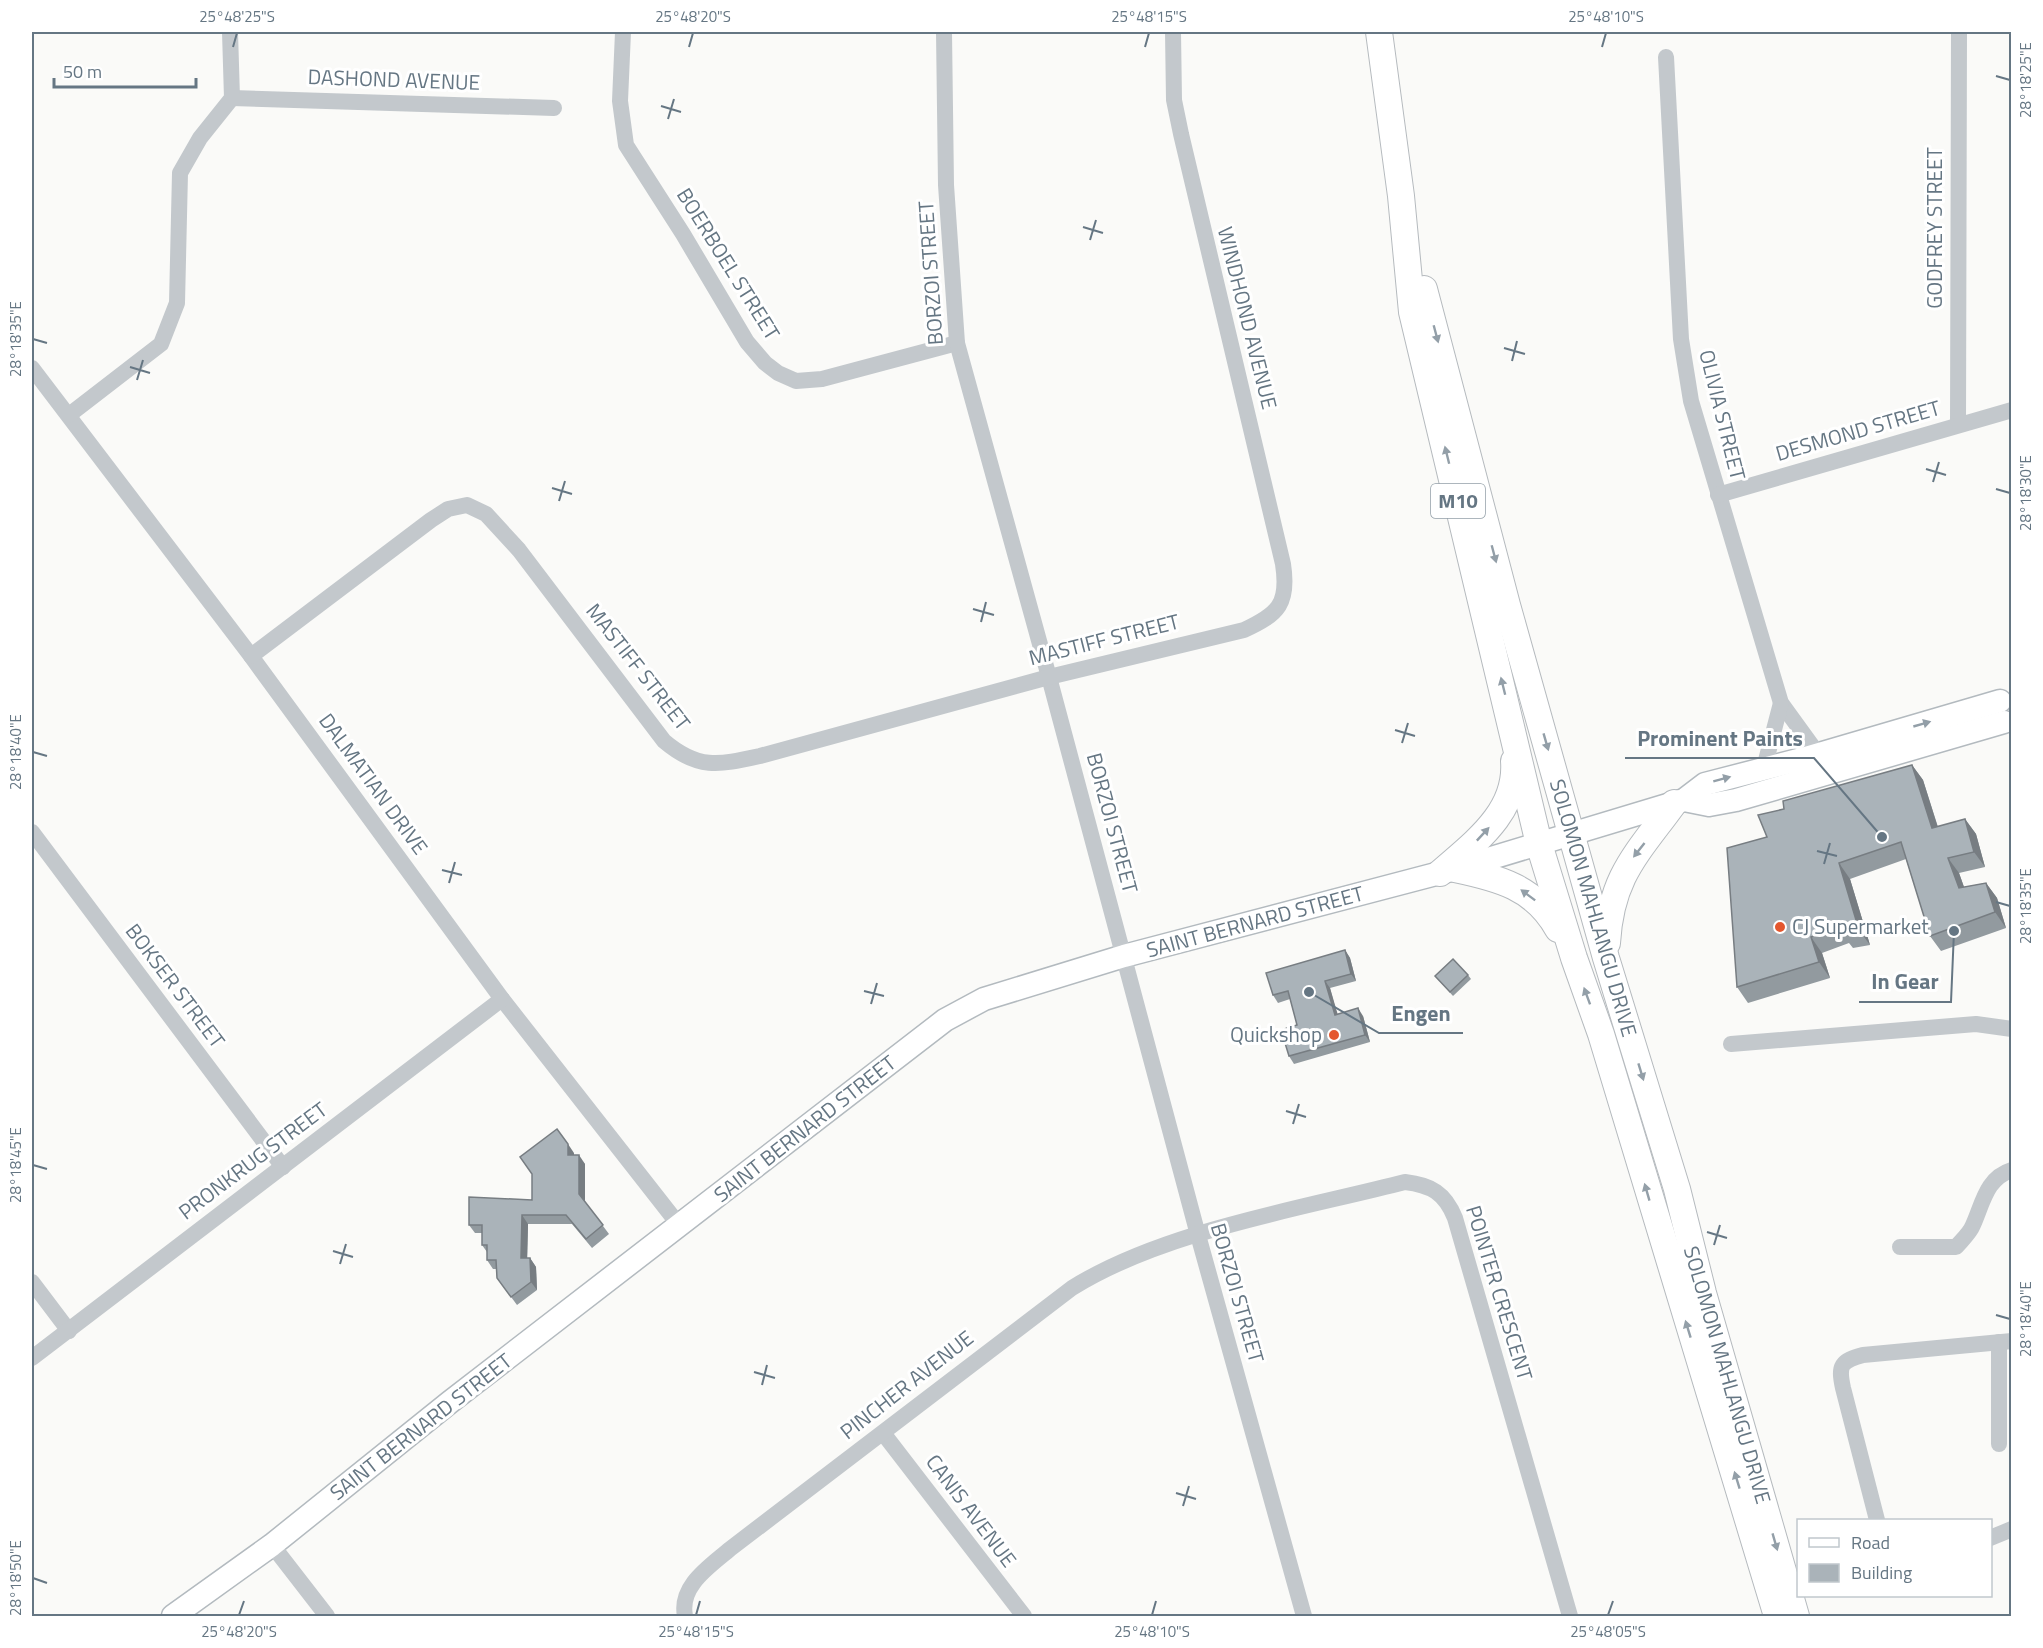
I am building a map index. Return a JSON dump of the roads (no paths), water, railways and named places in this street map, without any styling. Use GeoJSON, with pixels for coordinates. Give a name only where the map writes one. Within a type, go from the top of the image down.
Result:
{"type":"FeatureCollection","features":[{"type":"Feature","properties":{"kind":"main road","name":"SOLOMON MAHLANGU DRIVE"},"geometry":{"type":"LineString","coordinates":[[1379,32],[1401,196],[1412,312],[1539,844],[1574,958],[1601,1034],[1778,1617]]}},
{"type":"Feature","properties":{"kind":"main road","name":"SOLOMON MAHLANGU DRIVE"},"geometry":{"type":"LineString","coordinates":[[1401,196],[1507,605],[1606,958],[1677,1189],[1703,1293],[1796,1617]]}},
{"type":"Feature","properties":{"kind":"main road"},"geometry":{"type":"LineString","coordinates":[[1448,871],[1494,822],[1508,801],[1513,789],[1514,766],[1511,720]]}},
{"type":"Feature","properties":{"kind":"main road"},"geometry":{"type":"LineString","coordinates":[[1606,958],[1608,920],[1620,877],[1679,801]]}},
{"type":"Feature","properties":{"kind":"main road"},"geometry":{"type":"LineString","coordinates":[[1448,871],[1490,877],[1519,888],[1549,912],[1574,958]]}},
{"type":"Feature","properties":{"kind":"street"},"geometry":{"type":"LineString","coordinates":[[69,415],[114,383],[161,344],[177,303],[180,172],[200,138],[232,98],[230,32]]}},
{"type":"Feature","properties":{"kind":"street","name":"BOERBOEL STREET"},"geometry":{"type":"LineString","coordinates":[[623,32],[620,101],[626,145],[683,234],[747,342],[765,363],[778,373],[796,381],[822,380],[957,343]]}},
{"type":"Feature","properties":{"kind":"street","name":"BORZOI STREET"},"geometry":{"type":"LineString","coordinates":[[944,32],[946,185],[957,343],[1198,1235],[1304,1617]]}},
{"type":"Feature","properties":{"kind":"street","name":"WINDHOND AVENUE"},"geometry":{"type":"LineString","coordinates":[[1173,32],[1174,100],[1181,134],[1283,564],[1286,584],[1284,596],[1276,611]]}},
{"type":"Feature","properties":{"kind":"street","name":"GODFREY STREET"},"geometry":{"type":"LineString","coordinates":[[1958,425],[1959,32]]}},
{"type":"Feature","properties":{"kind":"street","name":"OLIVIA STREET"},"geometry":{"type":"LineString","coordinates":[[1666,57],[1683,364],[1691,401],[1781,703],[1818,754]]}},
{"type":"Feature","properties":{"kind":"street","name":"DASHOND AVENUE"},"geometry":{"type":"LineString","coordinates":[[232,98],[554,108]]}},
{"type":"Feature","properties":{"kind":"street","name":"DALMATIAN DRIVE"},"geometry":{"type":"LineString","coordinates":[[32,368],[252,656],[502,999],[679,1226]]}},
{"type":"Feature","properties":{"kind":"street","name":"DESMOND STREET"},"geometry":{"type":"LineString","coordinates":[[1718,495],[2012,410]]}},
{"type":"Feature","properties":{"kind":"street","name":"MASTIFF STREET"},"geometry":{"type":"LineString","coordinates":[[252,656],[431,520],[448,509],[467,506],[486,514],[498,527],[664,741],[692,760],[727,763],[1049,677],[1244,630],[1265,621],[1276,611]]}},
{"type":"Feature","properties":{"kind":"street"},"geometry":{"type":"LineString","coordinates":[[1764,768],[1781,703]]}},
{"type":"Feature","properties":{"kind":"street"},"geometry":{"type":"LineString","coordinates":[[1679,801],[1706,784],[1764,768],[1818,754],[2008,715]]}},
{"type":"Feature","properties":{"kind":"street"},"geometry":{"type":"LineString","coordinates":[[1679,801],[1709,805],[1736,800],[2008,715]]}},
{"type":"Feature","properties":{"kind":"street","name":"SAINT BERNARD STREET"},"geometry":{"type":"LineString","coordinates":[[173,1617],[272,1545],[450,1402],[945,1020],[968,1006],[1124,956],[1448,871],[1679,801]]}},
{"type":"Feature","properties":{"kind":"street","name":"BOKSER STREET"},"geometry":{"type":"LineString","coordinates":[[32,832],[283,1167]]}},
{"type":"Feature","properties":{"kind":"street","name":"PRONKRUG STREET"},"geometry":{"type":"LineString","coordinates":[[32,1358],[502,999]]}},
{"type":"Feature","properties":{"kind":"street"},"geometry":{"type":"LineString","coordinates":[[1731,1044],[1976,1024],[2012,1029]]}},
{"type":"Feature","properties":{"kind":"street"},"geometry":{"type":"LineString","coordinates":[[1900,1247],[1956,1247],[1972,1228],[1983,1195],[1999,1174],[2012,1170]]}},
{"type":"Feature","properties":{"kind":"street","name":"POINTER CRESCENT"},"geometry":{"type":"LineString","coordinates":[[1198,1235],[1405,1182],[1419,1184],[1444,1196],[1461,1237],[1570,1617]]}},
{"type":"Feature","properties":{"kind":"street","name":"PINCHER AVENUE"},"geometry":{"type":"LineString","coordinates":[[685,1617],[684,1597],[699,1576],[776,1512],[884,1433],[1072,1288],[1102,1269],[1198,1235]]}},
{"type":"Feature","properties":{"kind":"street"},"geometry":{"type":"LineString","coordinates":[[32,1282],[69,1330]]}},
{"type":"Feature","properties":{"kind":"street"},"geometry":{"type":"LineString","coordinates":[[1876,1519],[1840,1373],[1842,1365],[1848,1359],[1863,1355],[2005,1341],[1999,1444]]}},
{"type":"Feature","properties":{"kind":"street","name":"CANIS AVENUE"},"geometry":{"type":"LineString","coordinates":[[884,1433],[1024,1617]]}},
{"type":"Feature","properties":{"kind":"street"},"geometry":{"type":"LineString","coordinates":[[1992,1537],[2012,1529]]}},
{"type":"Feature","properties":{"kind":"street"},"geometry":{"type":"LineString","coordinates":[[272,1545],[327,1617]]}},
{"type":"Feature","properties":{"kind":"place","name":"Prominent Paints"},"geometry":{"type":"Point","coordinates":[1882,837]}},
{"type":"Feature","properties":{"kind":"place","name":"CJ Supermarket"},"geometry":{"type":"Point","coordinates":[1780,927]}},
{"type":"Feature","properties":{"kind":"place","name":"In Gear"},"geometry":{"type":"Point","coordinates":[1954,931]}},
{"type":"Feature","properties":{"kind":"place","name":"Engen"},"geometry":{"type":"Point","coordinates":[1309,992]}},
{"type":"Feature","properties":{"kind":"place","name":"Quickshop"},"geometry":{"type":"Point","coordinates":[1334,1035]}}]}
